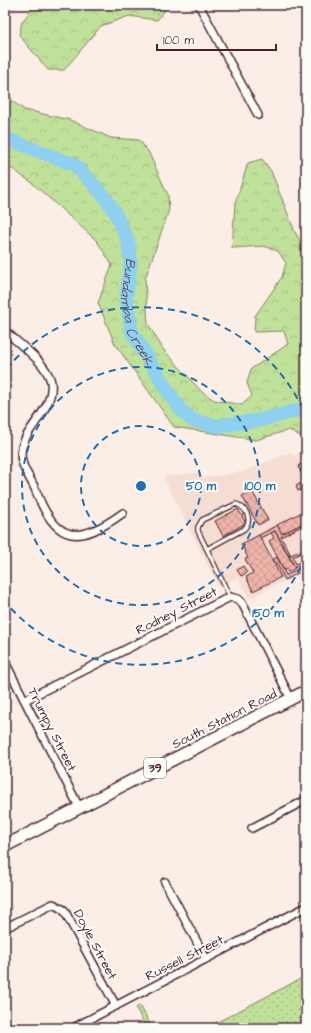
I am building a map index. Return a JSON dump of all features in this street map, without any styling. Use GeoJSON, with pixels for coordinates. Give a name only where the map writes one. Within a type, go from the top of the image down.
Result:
{"type":"FeatureCollection","features":[{"type":"Feature","properties":{"kind":"main road","name":"South Station Road"},"geometry":{"type":"LineString","coordinates":[[5,846],[306,691]]}},
{"type":"Feature","properties":{"kind":"street"},"geometry":{"type":"LineString","coordinates":[[199,5],[258,115]]}},
{"type":"Feature","properties":{"kind":"street"},"geometry":{"type":"LineString","coordinates":[[5,331],[39,361],[50,378],[51,395],[48,403],[26,439],[22,447],[21,455],[23,465],[46,515],[53,524],[62,530],[81,535],[107,525],[123,513]]}},
{"type":"Feature","properties":{"kind":"street","name":"Rodney Street"},"geometry":{"type":"LineString","coordinates":[[25,700],[230,597],[238,599],[242,603],[291,699]]}},
{"type":"Feature","properties":{"kind":"street","name":"Trumpy Street"},"geometry":{"type":"LineString","coordinates":[[5,662],[79,808]]}},
{"type":"Feature","properties":{"kind":"street"},"geometry":{"type":"LineString","coordinates":[[252,828],[306,800]]}},
{"type":"Feature","properties":{"kind":"street"},"geometry":{"type":"LineString","coordinates":[[165,882],[206,959]]}},
{"type":"Feature","properties":{"kind":"street","name":"Doyle Street"},"geometry":{"type":"LineString","coordinates":[[5,928],[53,904],[64,910],[116,1006]]}},
{"type":"Feature","properties":{"kind":"street","name":"Russell Street"},"geometry":{"type":"LineString","coordinates":[[73,1028],[306,907]]}},
{"type":"Feature","properties":{"kind":"lane"},"geometry":{"type":"LineString","coordinates":[[301,467],[306,464]]}},
{"type":"Feature","properties":{"kind":"lane"},"geometry":{"type":"LineString","coordinates":[[207,549],[247,526],[248,519],[240,505],[236,504],[202,520],[199,524],[198,531],[230,597]]}},
{"type":"Feature","properties":{"kind":"shaded area"},"geometry":{"type":"Polygon","coordinates":[[[306,450],[306,577],[303,571],[249,599],[238,577],[219,587],[163,477],[199,472],[203,478],[245,471],[290,452],[293,457],[306,450]]]}},
{"type":"Feature","properties":{"kind":"green space"},"geometry":{"type":"Polygon","coordinates":[[[35,5],[169,5],[157,20],[129,16],[101,26],[64,70],[48,70],[19,35],[22,22],[35,5]]]}},
{"type":"Feature","properties":{"kind":"green space"},"geometry":{"type":"Polygon","coordinates":[[[5,85],[13,102],[25,110],[70,120],[111,138],[139,140],[148,151],[168,195],[169,210],[145,279],[148,324],[163,349],[202,392],[214,400],[242,405],[252,396],[247,383],[251,369],[288,344],[284,331],[254,332],[255,316],[282,277],[286,263],[278,251],[264,246],[232,248],[235,204],[248,163],[262,159],[271,171],[295,232],[306,252],[306,439],[289,430],[256,440],[174,427],[115,344],[98,303],[112,265],[97,241],[31,182],[5,164],[5,85]]]}},
{"type":"Feature","properties":{"kind":"green space"},"geometry":{"type":"Polygon","coordinates":[[[306,976],[306,1028],[206,1028],[306,976]]]}},
{"type":"Feature","properties":{"kind":"green space"},"geometry":{"type":"Polygon","coordinates":[[[140,1005],[152,1028],[146,1028],[136,1008],[140,1005]]]}},
{"type":"Feature","properties":{"kind":"building"},"geometry":{"type":"Polygon","coordinates":[[[306,466],[306,482],[300,471],[306,466]]]}},
{"type":"Feature","properties":{"kind":"building"},"geometry":{"type":"Polygon","coordinates":[[[305,481],[306,494],[303,489],[298,491],[296,486],[305,481]]]}},
{"type":"Feature","properties":{"kind":"building"},"geometry":{"type":"Polygon","coordinates":[[[252,491],[268,520],[258,525],[242,496],[252,491]]]}},
{"type":"Feature","properties":{"kind":"building"},"geometry":{"type":"Polygon","coordinates":[[[238,509],[246,523],[223,536],[215,521],[238,509]]]}},
{"type":"Feature","properties":{"kind":"building"},"geometry":{"type":"Polygon","coordinates":[[[306,510],[306,522],[282,534],[277,525],[306,510]]]}},
{"type":"Feature","properties":{"kind":"building"},"geometry":{"type":"Polygon","coordinates":[[[306,522],[306,524],[281,537],[291,555],[289,556],[275,531],[260,538],[259,535],[277,525],[282,534],[306,522]]]}},
{"type":"Feature","properties":{"kind":"building"},"geometry":{"type":"Polygon","coordinates":[[[275,531],[295,568],[288,572],[286,569],[284,570],[269,541],[274,538],[271,533],[275,531]]]}},
{"type":"Feature","properties":{"kind":"building"},"geometry":{"type":"Polygon","coordinates":[[[259,535],[281,577],[253,591],[246,577],[253,573],[245,559],[248,558],[241,544],[259,535]]]}},
{"type":"Feature","properties":{"kind":"building"},"geometry":{"type":"Polygon","coordinates":[[[306,548],[306,550],[293,557],[296,564],[300,562],[304,570],[285,580],[275,561],[273,563],[272,560],[277,557],[286,575],[300,568],[298,566],[295,568],[289,556],[306,548]]]}},
{"type":"Feature","properties":{"kind":"building"},"geometry":{"type":"Polygon","coordinates":[[[306,550],[306,562],[301,553],[306,550]]]}},
{"type":"Feature","properties":{"kind":"building"},"geometry":{"type":"Polygon","coordinates":[[[243,566],[247,573],[241,576],[237,570],[243,566]]]}},
{"type":"Feature","properties":{"kind":"waterway","name":"Bundamba Creek"},"geometry":{"type":"LineString","coordinates":[[5,138],[75,165],[101,192],[115,212],[128,241],[131,262],[126,299],[132,332],[172,398],[181,410],[192,420],[216,426],[261,420],[306,408]]}}]}
